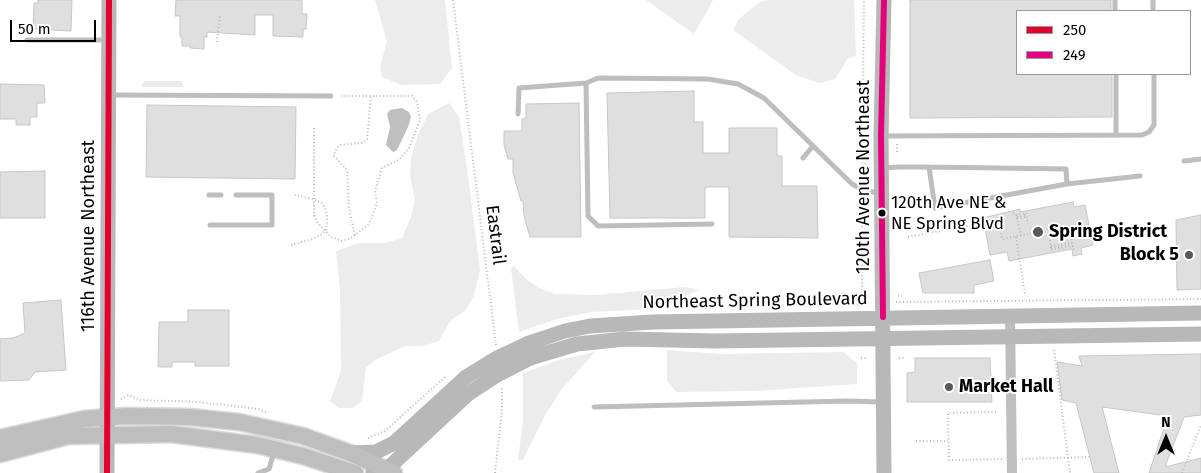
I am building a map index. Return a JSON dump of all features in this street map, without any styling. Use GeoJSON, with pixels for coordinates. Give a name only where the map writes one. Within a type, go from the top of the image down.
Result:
{"type":"FeatureCollection","features":[{"type":"Feature","properties":{"kind":"main road"},"geometry":{"type":"LineString","coordinates":[[0,438],[65,422],[107,417],[190,417],[239,422],[303,436],[350,453],[385,472]]}},
{"type":"Feature","properties":{"kind":"main road"},"geometry":{"type":"LineString","coordinates":[[0,454],[68,436],[107,434],[202,437],[275,449],[356,473]]}},
{"type":"Feature","properties":{"kind":"street","name":"116th Avenue Northeast"},"geometry":{"type":"LineString","coordinates":[[108,473],[109,0]]}},
{"type":"Feature","properties":{"kind":"street","name":"120th Avenue Northeast"},"geometry":{"type":"LineString","coordinates":[[884,0],[881,136],[884,473]]}},
{"type":"Feature","properties":{"kind":"street","name":"Northeast Spring Boulevard"},"geometry":{"type":"LineString","coordinates":[[350,453],[376,452],[394,443],[466,377],[495,359],[529,343],[565,331],[619,324],[705,321],[1201,313]]}},
{"type":"Feature","properties":{"kind":"street"},"geometry":{"type":"LineString","coordinates":[[1010,315],[1012,473]]}},
{"type":"Feature","properties":{"kind":"street","name":"Northeast Spring Boulevard"},"geometry":{"type":"LineString","coordinates":[[385,472],[468,394],[497,375],[530,358],[558,349],[597,341],[631,339],[883,339],[1201,334]]}},
{"type":"Feature","properties":{"kind":"lane"},"geometry":{"type":"LineString","coordinates":[[27,40],[109,40]]}},
{"type":"Feature","properties":{"kind":"lane"},"geometry":{"type":"LineString","coordinates":[[1116,75],[1116,135]]}},
{"type":"Feature","properties":{"kind":"lane"},"geometry":{"type":"LineString","coordinates":[[881,136],[1142,135],[1149,132],[1154,125],[1154,75]]}},
{"type":"Feature","properties":{"kind":"lane"},"geometry":{"type":"LineString","coordinates":[[518,114],[519,88],[586,83],[598,78],[708,79],[738,84],[764,98],[842,176],[862,189],[881,193]]}},
{"type":"Feature","properties":{"kind":"lane"},"geometry":{"type":"LineString","coordinates":[[586,83],[588,216],[598,226],[712,224]]}},
{"type":"Feature","properties":{"kind":"lane"},"geometry":{"type":"LineString","coordinates":[[108,95],[330,96]]}},
{"type":"Feature","properties":{"kind":"lane"},"geometry":{"type":"LineString","coordinates":[[803,158],[813,146]]}},
{"type":"Feature","properties":{"kind":"lane"},"geometry":{"type":"LineString","coordinates":[[1184,161],[1201,158]]}},
{"type":"Feature","properties":{"kind":"lane"},"geometry":{"type":"LineString","coordinates":[[929,167],[935,208],[1068,184],[1140,176]]}},
{"type":"Feature","properties":{"kind":"lane"},"geometry":{"type":"LineString","coordinates":[[881,168],[1066,168],[1068,184]]}},
{"type":"Feature","properties":{"kind":"lane"},"geometry":{"type":"LineString","coordinates":[[209,196],[221,195]]}},
{"type":"Feature","properties":{"kind":"lane"},"geometry":{"type":"LineString","coordinates":[[210,225],[272,225],[272,195],[236,195]]}},
{"type":"Feature","properties":{"kind":"lane"},"geometry":{"type":"LineString","coordinates":[[594,407],[848,401],[884,402]]}},
{"type":"Feature","properties":{"kind":"lane"},"geometry":{"type":"LineString","coordinates":[[258,473],[269,469],[275,449]]}},
{"type":"Feature","properties":{"kind":"path","name":"Eastrail"},"geometry":{"type":"LineString","coordinates":[[453,0],[497,347]]}},
{"type":"Feature","properties":{"kind":"path"},"geometry":{"type":"LineString","coordinates":[[753,306],[856,304],[862,296],[864,0]]}},
{"type":"Feature","properties":{"kind":"path"},"geometry":{"type":"LineString","coordinates":[[217,42],[220,15]]}},
{"type":"Feature","properties":{"kind":"path"},"geometry":{"type":"LineString","coordinates":[[355,235],[349,208],[346,170],[334,156],[335,151],[340,145],[363,143],[368,139],[371,95]]}},
{"type":"Feature","properties":{"kind":"path"},"geometry":{"type":"LineString","coordinates":[[314,128],[313,198],[317,222],[336,241],[342,241],[355,235],[369,224],[377,203],[375,191],[382,168],[400,159],[413,138],[420,120],[417,102],[412,96],[330,96]]}},
{"type":"Feature","properties":{"kind":"path"},"geometry":{"type":"LineString","coordinates":[[862,174],[869,154]]}},
{"type":"Feature","properties":{"kind":"path"},"geometry":{"type":"LineString","coordinates":[[295,196],[313,198],[322,203],[326,210],[326,230]]}},
{"type":"Feature","properties":{"kind":"path"},"geometry":{"type":"LineString","coordinates":[[1013,214],[1017,217],[1021,236]]}},
{"type":"Feature","properties":{"kind":"path"},"geometry":{"type":"LineString","coordinates":[[1017,217],[1026,216],[1028,224]]}},
{"type":"Feature","properties":{"kind":"path"},"geometry":{"type":"LineString","coordinates":[[908,237],[998,220],[1002,239],[1069,226],[1072,244],[1076,250]]}},
{"type":"Feature","properties":{"kind":"path"},"geometry":{"type":"LineString","coordinates":[[292,245],[313,240],[326,230]]}},
{"type":"Feature","properties":{"kind":"path"},"geometry":{"type":"LineString","coordinates":[[1016,237],[1025,294]]}},
{"type":"Feature","properties":{"kind":"path"},"geometry":{"type":"LineString","coordinates":[[1050,240],[1051,247],[1072,244]]}},
{"type":"Feature","properties":{"kind":"path"},"geometry":{"type":"LineString","coordinates":[[905,303],[1201,298]]}},
{"type":"Feature","properties":{"kind":"path"},"geometry":{"type":"LineString","coordinates":[[1054,350],[1070,473]]}},
{"type":"Feature","properties":{"kind":"path"},"geometry":{"type":"LineString","coordinates":[[860,358],[866,358]]}},
{"type":"Feature","properties":{"kind":"path"},"geometry":{"type":"LineString","coordinates":[[899,358],[904,358]]}},
{"type":"Feature","properties":{"kind":"path"},"geometry":{"type":"LineString","coordinates":[[376,436],[448,375]]}},
{"type":"Feature","properties":{"kind":"path"},"geometry":{"type":"LineString","coordinates":[[494,473],[502,410],[501,380]]}},
{"type":"Feature","properties":{"kind":"path"},"geometry":{"type":"LineString","coordinates":[[126,398],[129,395]]}},
{"type":"Feature","properties":{"kind":"path"},"geometry":{"type":"LineString","coordinates":[[996,412],[948,413],[949,460],[1005,459]]}},
{"type":"Feature","properties":{"kind":"path"},"geometry":{"type":"LineString","coordinates":[[1182,473],[1201,424]]}},
{"type":"Feature","properties":{"kind":"path"},"geometry":{"type":"LineString","coordinates":[[916,440],[948,440]]}},
{"type":"Feature","properties":{"kind":"path"},"geometry":{"type":"LineString","coordinates":[[1017,459],[1090,457]]}},
{"type":"Feature","properties":{"kind":"shaded area"},"geometry":{"type":"Polygon","coordinates":[[[375,0],[445,0],[452,68],[440,84],[402,85],[382,77],[380,66],[387,42],[375,0]]]}},
{"type":"Feature","properties":{"kind":"shaded area"},"geometry":{"type":"Polygon","coordinates":[[[646,0],[713,0],[694,34],[646,0]]]}},
{"type":"Feature","properties":{"kind":"shaded area"},"geometry":{"type":"Polygon","coordinates":[[[768,0],[854,0],[856,56],[848,58],[835,79],[819,83],[796,75],[733,30],[739,19],[758,3],[768,0]]]}},
{"type":"Feature","properties":{"kind":"shaded area"},"geometry":{"type":"Polygon","coordinates":[[[144,81],[181,81],[184,87],[142,87],[144,81]]]}},
{"type":"Feature","properties":{"kind":"shaded area"},"geometry":{"type":"Polygon","coordinates":[[[449,103],[459,117],[467,168],[480,270],[474,295],[466,310],[451,320],[439,341],[423,346],[405,346],[375,360],[366,368],[362,401],[352,408],[339,408],[330,401],[341,371],[340,291],[336,251],[359,243],[385,243],[402,238],[411,217],[415,200],[410,175],[411,158],[418,135],[428,114],[449,103]]]}},
{"type":"Feature","properties":{"kind":"shaded area"},"geometry":{"type":"Polygon","coordinates":[[[402,108],[409,112],[411,117],[397,150],[393,152],[386,145],[390,127],[387,114],[390,110],[402,108]]]}},
{"type":"Feature","properties":{"kind":"shaded area"},"geometry":{"type":"Polygon","coordinates":[[[514,266],[526,279],[539,288],[555,294],[597,295],[685,287],[700,290],[653,309],[590,312],[557,319],[519,332],[511,268],[514,266]]]}},
{"type":"Feature","properties":{"kind":"shaded area"},"geometry":{"type":"Polygon","coordinates":[[[667,350],[722,354],[843,352],[857,363],[857,384],[756,391],[676,392],[667,380],[667,350]]]}},
{"type":"Feature","properties":{"kind":"shaded area"},"geometry":{"type":"Polygon","coordinates":[[[595,352],[561,390],[544,417],[523,460],[518,460],[523,420],[523,373],[559,360],[595,352]]]}},
{"type":"Feature","properties":{"kind":"building"},"geometry":{"type":"Polygon","coordinates":[[[38,0],[72,0],[71,31],[33,29],[34,3],[38,3],[38,0]]]}},
{"type":"Feature","properties":{"kind":"building"},"geometry":{"type":"Polygon","coordinates":[[[176,0],[302,0],[302,14],[307,14],[306,29],[303,29],[303,37],[273,36],[273,15],[255,15],[255,35],[207,32],[207,37],[204,37],[204,49],[190,48],[190,46],[182,46],[180,16],[175,16],[176,0]]]}},
{"type":"Feature","properties":{"kind":"building"},"geometry":{"type":"Polygon","coordinates":[[[910,0],[1111,0],[1111,10],[1016,10],[1016,75],[1112,75],[1112,117],[910,118],[910,0]]]}},
{"type":"Feature","properties":{"kind":"building"},"geometry":{"type":"Polygon","coordinates":[[[0,84],[44,85],[45,103],[37,103],[37,117],[30,117],[30,125],[16,125],[16,119],[0,119],[0,84]]]}},
{"type":"Feature","properties":{"kind":"building"},"geometry":{"type":"Polygon","coordinates":[[[694,91],[694,122],[703,122],[703,153],[729,153],[729,128],[777,128],[777,156],[782,156],[782,186],[817,186],[818,238],[729,237],[729,187],[705,187],[705,218],[610,218],[607,93],[694,91]]]}},
{"type":"Feature","properties":{"kind":"building"},"geometry":{"type":"Polygon","coordinates":[[[579,103],[581,237],[530,237],[524,216],[523,201],[521,201],[513,173],[513,159],[508,159],[504,145],[504,131],[522,131],[522,119],[526,118],[526,104],[579,103]]]}},
{"type":"Feature","properties":{"kind":"building"},"geometry":{"type":"Polygon","coordinates":[[[147,105],[296,107],[295,179],[146,177],[147,105]]]}},
{"type":"Feature","properties":{"kind":"building"},"geometry":{"type":"Polygon","coordinates":[[[45,171],[45,218],[0,218],[0,172],[45,171]]]}},
{"type":"Feature","properties":{"kind":"building","name":"Spring District"},"geometry":{"type":"Polygon","coordinates":[[[1073,202],[1074,207],[1085,205],[1093,245],[1081,248],[1082,254],[1073,256],[1072,249],[1009,261],[1007,252],[990,255],[983,218],[1020,209],[1020,212],[1073,202]]]}},
{"type":"Feature","properties":{"kind":"building","name":"Block 5"},"geometry":{"type":"Polygon","coordinates":[[[1201,215],[1201,289],[1177,290],[1176,220],[1201,215]]]}},
{"type":"Feature","properties":{"kind":"building"},"geometry":{"type":"Polygon","coordinates":[[[990,260],[994,281],[974,285],[974,293],[923,293],[919,273],[990,260]]]}},
{"type":"Feature","properties":{"kind":"building"},"geometry":{"type":"Polygon","coordinates":[[[61,300],[66,370],[35,372],[29,380],[0,381],[0,339],[13,338],[25,333],[23,303],[61,300]]]}},
{"type":"Feature","properties":{"kind":"building"},"geometry":{"type":"Polygon","coordinates":[[[188,310],[229,310],[229,366],[195,366],[195,362],[172,362],[172,367],[158,367],[159,322],[188,322],[188,310]]]}},
{"type":"Feature","properties":{"kind":"building"},"geometry":{"type":"Polygon","coordinates":[[[1201,354],[1201,415],[1184,417],[1165,467],[1201,458],[1201,473],[1149,473],[1168,416],[1102,407],[1119,473],[1094,473],[1076,403],[1062,400],[1057,362],[1082,366],[1079,356],[1201,354]]]}},
{"type":"Feature","properties":{"kind":"building","name":"Market Hall"},"geometry":{"type":"Polygon","coordinates":[[[915,358],[990,358],[992,402],[907,402],[907,373],[915,372],[915,358]]]}},
{"type":"Feature","properties":{"kind":"transit line","name":"250"},"geometry":{"type":"LineString","coordinates":[[107,473],[109,0]]}},
{"type":"Feature","properties":{"kind":"transit line","name":"249"},"geometry":{"type":"LineString","coordinates":[[883,317],[881,136],[884,0]]}},
{"type":"Feature","properties":{"kind":"place","name":"120th Ave NE & NE Spring Blvd"},"geometry":{"type":"Point","coordinates":[882,213]}},
{"type":"Feature","properties":{"kind":"place","name":"Spring District"},"geometry":{"type":"Point","coordinates":[1038,232]}},
{"type":"Feature","properties":{"kind":"place","name":"Block 5"},"geometry":{"type":"Point","coordinates":[1189,255]}},
{"type":"Feature","properties":{"kind":"place","name":"Market Hall"},"geometry":{"type":"Point","coordinates":[949,387]}}]}
